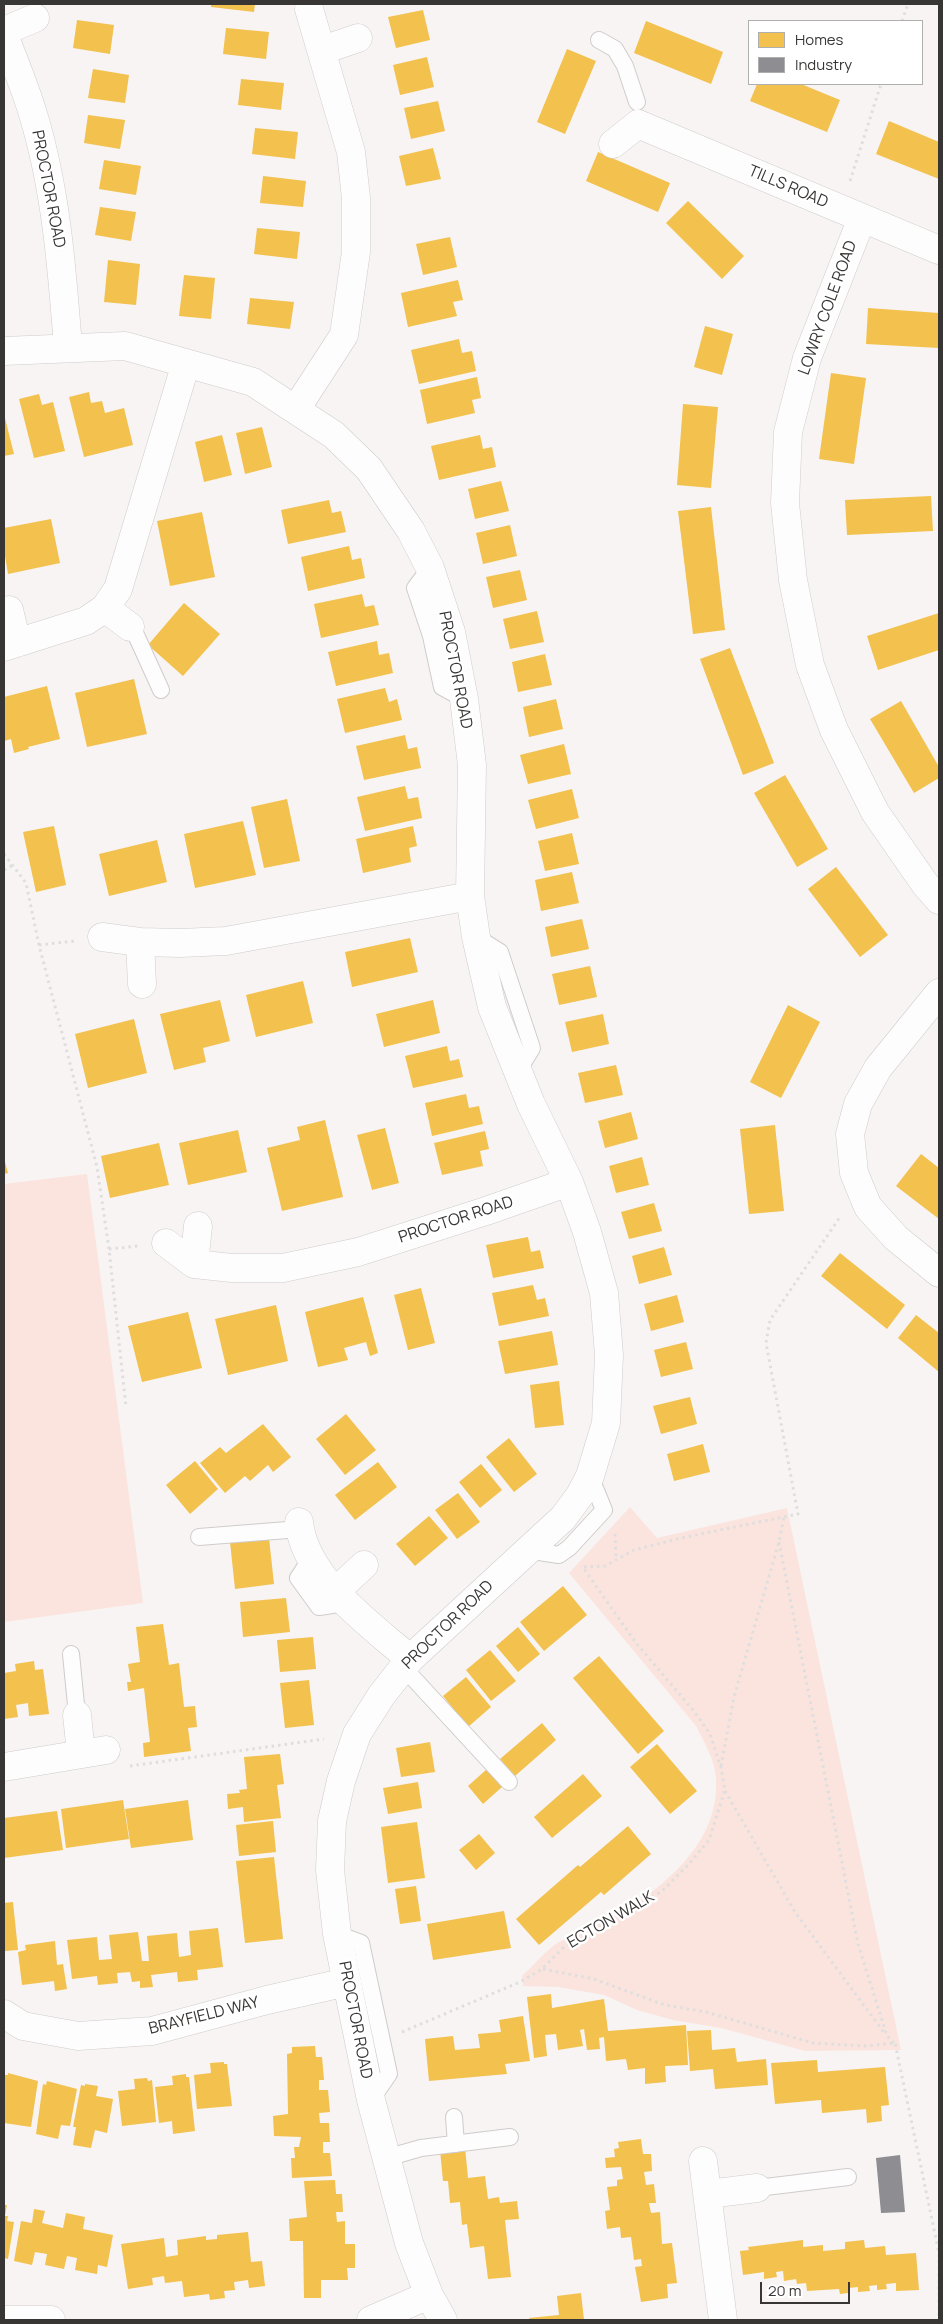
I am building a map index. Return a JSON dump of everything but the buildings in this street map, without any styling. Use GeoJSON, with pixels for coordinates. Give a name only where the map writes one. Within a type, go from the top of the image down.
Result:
{"type":"FeatureCollection","features":[{"type":"Feature","properties":{"kind":"street"},"geometry":{"type":"LineString","coordinates":[[296,409],[344,335],[356,252],[356,198],[351,152],[310,9]]}},
{"type":"Feature","properties":{"kind":"street"},"geometry":{"type":"LineString","coordinates":[[4,31],[35,18]]}},
{"type":"Feature","properties":{"kind":"street","name":"PROCTOR ROAD"},"geometry":{"type":"LineString","coordinates":[[4,35],[33,114],[50,187],[61,262],[68,347]]}},
{"type":"Feature","properties":{"kind":"street"},"geometry":{"type":"LineString","coordinates":[[323,50],[358,38]]}},
{"type":"Feature","properties":{"kind":"street"},"geometry":{"type":"LineString","coordinates":[[613,144],[637,113]]}},
{"type":"Feature","properties":{"kind":"street","name":"TILLS ROAD"},"geometry":{"type":"LineString","coordinates":[[637,113],[851,214],[939,250]]}},
{"type":"Feature","properties":{"kind":"street","name":"LOWRY COLE ROAD"},"geometry":{"type":"LineString","coordinates":[[851,214],[807,358],[788,432],[785,503],[793,580],[810,665],[834,730],[875,812],[925,884],[939,900]]}},
{"type":"Feature","properties":{"kind":"street","name":"PROCTOR ROAD"},"geometry":{"type":"LineString","coordinates":[[4,352],[68,347],[125,346],[253,382],[334,435],[369,469],[411,531],[430,568],[451,632],[464,699],[472,765],[470,896],[476,937],[492,1007],[518,1071],[568,1182],[587,1232],[604,1293],[609,1356],[606,1424],[590,1476],[580,1495],[563,1518],[526,1550],[406,1663],[381,1696],[358,1734],[341,1781],[332,1822],[330,1870],[337,1934],[371,2100],[408,2243],[429,2295],[443,2320]]}},
{"type":"Feature","properties":{"kind":"street"},"geometry":{"type":"LineString","coordinates":[[8,610],[11,645],[86,621],[105,608],[118,589],[186,363]]}},
{"type":"Feature","properties":{"kind":"street"},"geometry":{"type":"LineString","coordinates":[[105,608],[130,627]]}},
{"type":"Feature","properties":{"kind":"street"},"geometry":{"type":"LineString","coordinates":[[102,937],[140,942],[180,944],[226,941],[470,896]]}},
{"type":"Feature","properties":{"kind":"street"},"geometry":{"type":"LineString","coordinates":[[140,942],[142,984]]}},
{"type":"Feature","properties":{"kind":"street"},"geometry":{"type":"LineString","coordinates":[[939,993],[878,1068],[858,1104],[850,1134],[854,1173],[868,1207],[896,1238],[939,1272]]}},
{"type":"Feature","properties":{"kind":"street","name":"PROCTOR ROAD"},"geometry":{"type":"LineString","coordinates":[[194,1264],[232,1268],[283,1268],[358,1252],[486,1211],[568,1182]]}},
{"type":"Feature","properties":{"kind":"street"},"geometry":{"type":"LineString","coordinates":[[194,1264],[198,1226]]}},
{"type":"Feature","properties":{"kind":"street"},"geometry":{"type":"LineString","coordinates":[[166,1243],[194,1264]]}},
{"type":"Feature","properties":{"kind":"street"},"geometry":{"type":"LineString","coordinates":[[299,1526],[312,1558],[340,1597],[406,1663]]}},
{"type":"Feature","properties":{"kind":"street"},"geometry":{"type":"LineString","coordinates":[[340,1597],[364,1565]]}},
{"type":"Feature","properties":{"kind":"street"},"geometry":{"type":"LineString","coordinates":[[4,1767],[93,1751],[77,1715]]}},
{"type":"Feature","properties":{"kind":"street","name":"BRAYFIELD WAY"},"geometry":{"type":"LineString","coordinates":[[4,2014],[23,2026],[78,2036],[152,2031],[267,2000],[347,1982]]}},
{"type":"Feature","properties":{"kind":"street"},"geometry":{"type":"LineString","coordinates":[[703,2161],[723,2320]]}},
{"type":"Feature","properties":{"kind":"street"},"geometry":{"type":"LineString","coordinates":[[708,2194],[757,2188]]}},
{"type":"Feature","properties":{"kind":"street"},"geometry":{"type":"LineString","coordinates":[[371,2320],[429,2295]]}},
{"type":"Feature","properties":{"kind":"street"},"geometry":{"type":"LineString","coordinates":[[6,2320],[51,2320]]}},
{"type":"Feature","properties":{"kind":"lane"},"geometry":{"type":"LineString","coordinates":[[598,40],[616,50],[625,66],[637,113]]}},
{"type":"Feature","properties":{"kind":"lane"},"geometry":{"type":"LineString","coordinates":[[130,627],[136,635],[161,690]]}},
{"type":"Feature","properties":{"kind":"lane"},"geometry":{"type":"LineString","coordinates":[[526,1550],[559,1555],[569,1548],[604,1510],[590,1476]]}},
{"type":"Feature","properties":{"kind":"lane"},"geometry":{"type":"LineString","coordinates":[[199,1537],[299,1526]]}},
{"type":"Feature","properties":{"kind":"lane"},"geometry":{"type":"LineString","coordinates":[[71,1654],[77,1715]]}},
{"type":"Feature","properties":{"kind":"lane"},"geometry":{"type":"LineString","coordinates":[[406,1663],[509,1782]]}},
{"type":"Feature","properties":{"kind":"lane"},"geometry":{"type":"LineString","coordinates":[[337,1934],[361,1944],[389,2074],[371,2100]]}},
{"type":"Feature","properties":{"kind":"lane"},"geometry":{"type":"LineString","coordinates":[[454,2117],[456,2144]]}},
{"type":"Feature","properties":{"kind":"lane"},"geometry":{"type":"LineString","coordinates":[[386,2158],[422,2148],[510,2137]]}},
{"type":"Feature","properties":{"kind":"lane"},"geometry":{"type":"LineString","coordinates":[[757,2188],[848,2178]]}},
{"type":"Feature","properties":{"kind":"path"},"geometry":{"type":"LineString","coordinates":[[902,20],[908,4]]}},
{"type":"Feature","properties":{"kind":"path"},"geometry":{"type":"LineString","coordinates":[[851,214],[881,85]]}},
{"type":"Feature","properties":{"kind":"path"},"geometry":{"type":"LineString","coordinates":[[4,854],[26,882],[39,946],[96,1167],[109,1249],[126,1407]]}},
{"type":"Feature","properties":{"kind":"path"},"geometry":{"type":"LineString","coordinates":[[4,870],[13,865]]}},
{"type":"Feature","properties":{"kind":"path"},"geometry":{"type":"LineString","coordinates":[[39,946],[102,937]]}},
{"type":"Feature","properties":{"kind":"path"},"geometry":{"type":"LineString","coordinates":[[582,1567],[606,1566],[634,1550],[798,1514],[766,1343],[770,1320],[860,1187]]}},
{"type":"Feature","properties":{"kind":"path"},"geometry":{"type":"LineString","coordinates":[[721,1768],[734,1697],[779,1542],[784,1517]]}},
{"type":"Feature","properties":{"kind":"path"},"geometry":{"type":"LineString","coordinates":[[779,1542],[858,1944],[887,2036]]}},
{"type":"Feature","properties":{"kind":"path","name":"ECTON WALK"},"geometry":{"type":"LineString","coordinates":[[380,2039],[394,2036],[513,1986],[542,1969],[565,1946],[662,1891],[709,1840],[725,1790],[721,1768],[710,1734],[693,1710],[636,1643],[569,1548]]}},
{"type":"Feature","properties":{"kind":"path"},"geometry":{"type":"LineString","coordinates":[[93,1751],[120,1768],[358,1734]]}},
{"type":"Feature","properties":{"kind":"path"},"geometry":{"type":"LineString","coordinates":[[725,1790],[795,1912],[887,2036],[895,2043],[939,2252],[939,2320]]}},
{"type":"Feature","properties":{"kind":"path"},"geometry":{"type":"LineString","coordinates":[[542,1969],[594,1979],[664,2005],[706,2012],[813,2043],[864,2046],[895,2043]]}},
{"type":"Feature","properties":{"kind":"shaded area"},"geometry":{"type":"Polygon","coordinates":[[[87,1174],[143,1603],[4,1622],[4,1184],[87,1174]]]}},
{"type":"Feature","properties":{"kind":"shaded area"},"geometry":{"type":"Polygon","coordinates":[[[630,1507],[657,1538],[787,1508],[901,2050],[805,2051],[721,2028],[673,2020],[637,2010],[604,1995],[558,1987],[523,1986],[522,1976],[554,1945],[630,1907],[668,1879],[698,1844],[708,1824],[715,1802],[716,1779],[714,1765],[696,1726],[569,1573],[630,1507]]]}}]}
